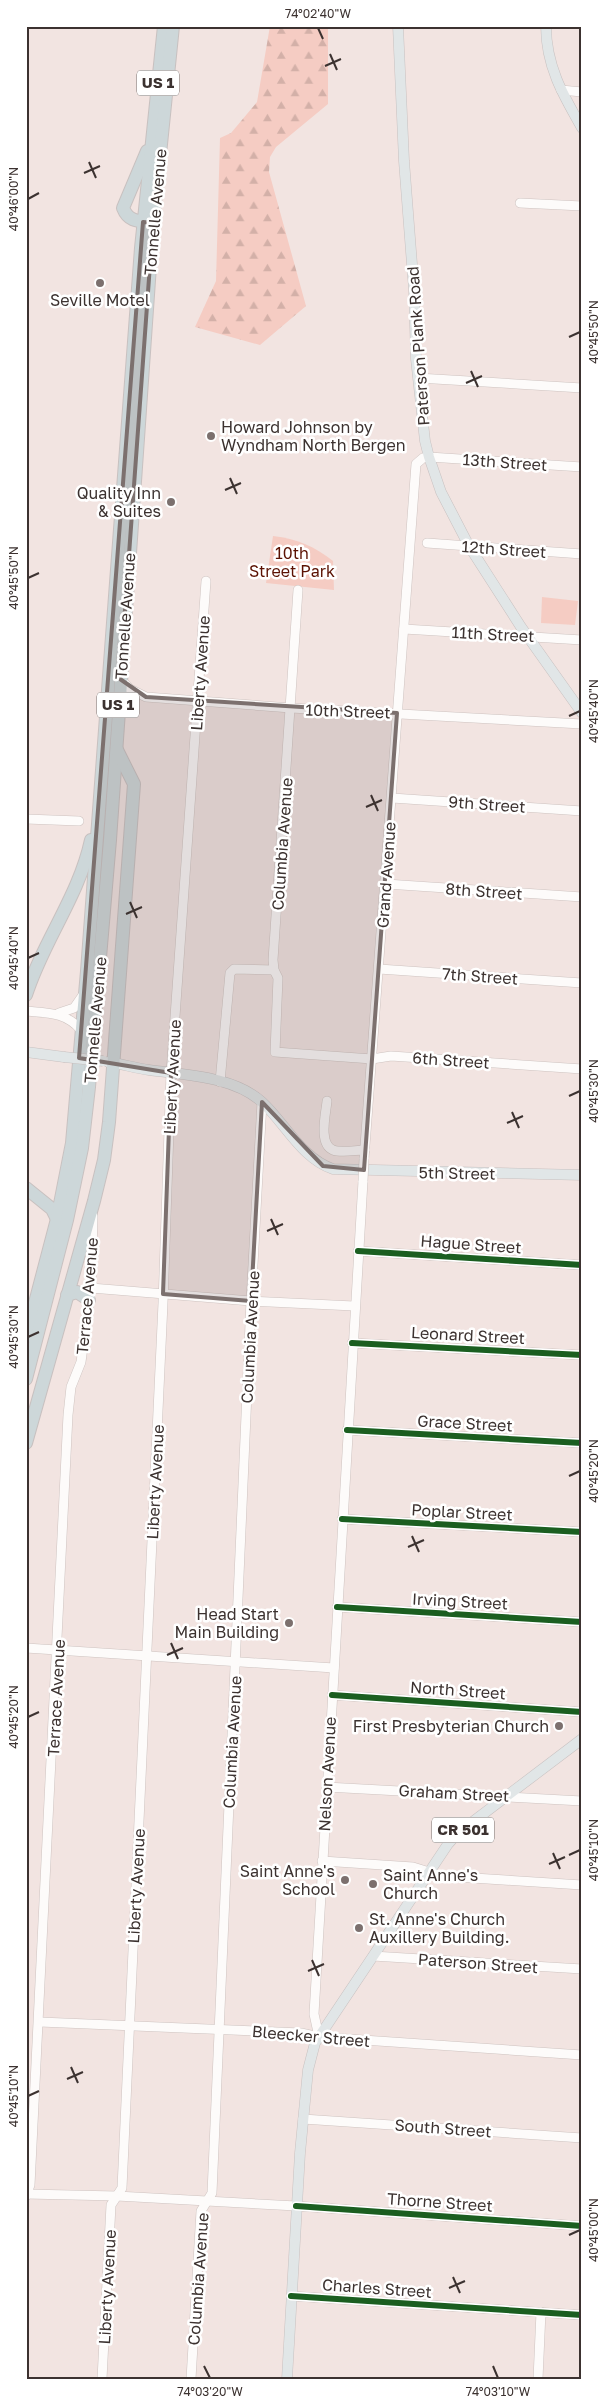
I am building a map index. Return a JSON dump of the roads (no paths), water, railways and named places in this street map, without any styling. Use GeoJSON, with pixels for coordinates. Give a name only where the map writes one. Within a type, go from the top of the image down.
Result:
{"type":"FeatureCollection","features":[{"type":"Feature","properties":{"kind":"highway","name":"Tonnelle Avenue"},"geometry":{"type":"LineString","coordinates":[[26,1378],[67,1220],[82,1148],[100,974],[116,748],[152,139],[164,26]]}},
{"type":"Feature","properties":{"kind":"highway","name":"Tonnelle Avenue"},"geometry":{"type":"LineString","coordinates":[[26,1337],[57,1219],[72,1143],[148,222],[173,26]]}},
{"type":"Feature","properties":{"kind":"highway"},"geometry":{"type":"LineString","coordinates":[[148,222],[129,218],[123,208],[152,139]]}},
{"type":"Feature","properties":{"kind":"highway"},"geometry":{"type":"LineString","coordinates":[[26,1444],[94,1201],[106,1141],[109,1062],[134,784],[130,772],[122,764],[116,748]]}},
{"type":"Feature","properties":{"kind":"highway"},"geometry":{"type":"LineString","coordinates":[[26,995],[36,969],[68,907],[82,872],[99,811]]}},
{"type":"Feature","properties":{"kind":"highway"},"geometry":{"type":"LineString","coordinates":[[26,1188],[52,1209],[57,1219]]}},
{"type":"Feature","properties":{"kind":"highway"},"geometry":{"type":"LineString","coordinates":[[67,1295],[77,1292],[90,1294]]}},
{"type":"Feature","properties":{"kind":"main road","name":"Paterson Plank Road"},"geometry":{"type":"LineString","coordinates":[[398,26],[418,378],[424,441],[441,492],[468,546],[527,636],[582,713]]}},
{"type":"Feature","properties":{"kind":"main road"},"geometry":{"type":"LineString","coordinates":[[546,26],[548,56],[560,90],[582,128]]}},
{"type":"Feature","properties":{"kind":"main road"},"geometry":{"type":"LineString","coordinates":[[26,1052],[109,1062],[220,1082],[238,1088],[262,1102]]}},
{"type":"Feature","properties":{"kind":"main road","name":"5th Street"},"geometry":{"type":"LineString","coordinates":[[262,1102],[311,1155],[323,1166],[333,1169],[582,1175]]}},
{"type":"Feature","properties":{"kind":"main road","name":"CR 501"},"geometry":{"type":"LineString","coordinates":[[287,2379],[296,2206],[303,2119],[311,2053],[318,2037],[448,1844],[458,1833],[582,1739]]}},
{"type":"Feature","properties":{"kind":"street"},"geometry":{"type":"LineString","coordinates":[[560,90],[582,92]]}},
{"type":"Feature","properties":{"kind":"street"},"geometry":{"type":"LineString","coordinates":[[520,203],[582,206]]}},
{"type":"Feature","properties":{"kind":"street"},"geometry":{"type":"LineString","coordinates":[[418,378],[582,388]]}},
{"type":"Feature","properties":{"kind":"street","name":"13th Street"},"geometry":{"type":"LineString","coordinates":[[429,457],[582,467]]}},
{"type":"Feature","properties":{"kind":"street","name":"Grand Avenue"},"geometry":{"type":"LineString","coordinates":[[363,1181],[415,470],[419,461],[429,457]]}},
{"type":"Feature","properties":{"kind":"street","name":"12th Street"},"geometry":{"type":"LineString","coordinates":[[427,543],[582,554]]}},
{"type":"Feature","properties":{"kind":"street","name":"Liberty Avenue"},"geometry":{"type":"LineString","coordinates":[[102,2379],[111,2205],[122,2188],[163,1294],[171,1073],[206,582]]}},
{"type":"Feature","properties":{"kind":"street","name":"Columbia Avenue"},"geometry":{"type":"LineString","coordinates":[[298,590],[274,970],[278,978],[274,1050],[278,1053],[320,1056]]}},
{"type":"Feature","properties":{"kind":"street","name":"11th Street"},"geometry":{"type":"LineString","coordinates":[[404,629],[582,640]]}},
{"type":"Feature","properties":{"kind":"street","name":"10th Street"},"geometry":{"type":"LineString","coordinates":[[120,679],[130,689],[146,697],[291,708],[582,724]]}},
{"type":"Feature","properties":{"kind":"street","name":"9th Street"},"geometry":{"type":"LineString","coordinates":[[392,798],[582,811]]}},
{"type":"Feature","properties":{"kind":"street"},"geometry":{"type":"LineString","coordinates":[[26,819],[79,821]]}},
{"type":"Feature","properties":{"kind":"street","name":"8th Street"},"geometry":{"type":"LineString","coordinates":[[386,884],[582,897]]}},
{"type":"Feature","properties":{"kind":"street"},"geometry":{"type":"LineString","coordinates":[[220,1082],[230,973],[234,969],[274,970]]}},
{"type":"Feature","properties":{"kind":"street","name":"7th Street"},"geometry":{"type":"LineString","coordinates":[[379,969],[582,983]]}},
{"type":"Feature","properties":{"kind":"street"},"geometry":{"type":"LineString","coordinates":[[26,1011],[59,1013],[74,1008],[85,989]]}},
{"type":"Feature","properties":{"kind":"street"},"geometry":{"type":"LineString","coordinates":[[59,1013],[73,1020],[82,1030]]}},
{"type":"Feature","properties":{"kind":"street","name":"6th Street"},"geometry":{"type":"LineString","coordinates":[[320,1056],[372,1059],[391,1056],[582,1069]]}},
{"type":"Feature","properties":{"kind":"street"},"geometry":{"type":"LineString","coordinates":[[327,1101],[324,1134],[329,1148],[334,1151],[365,1154]]}},
{"type":"Feature","properties":{"kind":"street","name":"Columbia Avenue"},"geometry":{"type":"LineString","coordinates":[[191,2379],[201,2210],[212,2193],[251,1301],[262,1102]]}},
{"type":"Feature","properties":{"kind":"street","name":"Nelson Avenue"},"geometry":{"type":"LineString","coordinates":[[318,2037],[314,2014],[322,1861],[363,1181]]}},
{"type":"Feature","properties":{"kind":"street","name":"Terrace Avenue"},"geometry":{"type":"LineString","coordinates":[[27,2194],[31,2178],[40,2022],[69,1406],[71,1387],[81,1362],[90,1294],[94,1201]]}},
{"type":"Feature","properties":{"kind":"street","name":"Hague Street"},"geometry":{"type":"LineString","coordinates":[[358,1251],[582,1265]]}},
{"type":"Feature","properties":{"kind":"street"},"geometry":{"type":"LineString","coordinates":[[90,1294],[163,1294],[354,1306]]}},
{"type":"Feature","properties":{"kind":"street","name":"Leonard Street"},"geometry":{"type":"LineString","coordinates":[[352,1342],[582,1355]]}},
{"type":"Feature","properties":{"kind":"street","name":"Grace Street"},"geometry":{"type":"LineString","coordinates":[[347,1430],[582,1443]]}},
{"type":"Feature","properties":{"kind":"street","name":"Poplar Street"},"geometry":{"type":"LineString","coordinates":[[342,1520],[582,1532]]}},
{"type":"Feature","properties":{"kind":"street","name":"Irving Street"},"geometry":{"type":"LineString","coordinates":[[337,1607],[582,1622]]}},
{"type":"Feature","properties":{"kind":"street"},"geometry":{"type":"LineString","coordinates":[[26,1648],[334,1668]]}},
{"type":"Feature","properties":{"kind":"street","name":"North Street"},"geometry":{"type":"LineString","coordinates":[[332,1695],[582,1712]]}},
{"type":"Feature","properties":{"kind":"street","name":"Graham Street"},"geometry":{"type":"LineString","coordinates":[[326,1786],[582,1801]]}},
{"type":"Feature","properties":{"kind":"street"},"geometry":{"type":"LineString","coordinates":[[322,1861],[413,1867],[442,1876],[582,1886]]}},
{"type":"Feature","properties":{"kind":"street","name":"Paterson Street"},"geometry":{"type":"LineString","coordinates":[[374,1956],[582,1969]]}},
{"type":"Feature","properties":{"kind":"street","name":"Bleecker Street"},"geometry":{"type":"LineString","coordinates":[[40,2022],[301,2033],[318,2037],[582,2055]]}},
{"type":"Feature","properties":{"kind":"street","name":"South Street"},"geometry":{"type":"LineString","coordinates":[[303,2119],[582,2138]]}},
{"type":"Feature","properties":{"kind":"street","name":"Thorne Street"},"geometry":{"type":"LineString","coordinates":[[27,2194],[118,2196],[296,2206],[582,2226]]}},
{"type":"Feature","properties":{"kind":"street","name":"Charles Street"},"geometry":{"type":"LineString","coordinates":[[291,2296],[582,2315]]}},
{"type":"Feature","properties":{"kind":"street"},"geometry":{"type":"LineString","coordinates":[[538,2379],[541,2312]]}},
{"type":"Feature","properties":{"kind":"place","name":"Seville Motel"},"geometry":{"type":"Point","coordinates":[100,283]}},
{"type":"Feature","properties":{"kind":"place","name":"Howard Johnson by Wyndham North Bergen"},"geometry":{"type":"Point","coordinates":[211,436]}},
{"type":"Feature","properties":{"kind":"place","name":"Quality Inn & Suites"},"geometry":{"type":"Point","coordinates":[171,502]}},
{"type":"Feature","properties":{"kind":"place","name":"Head Start Main Building"},"geometry":{"type":"Point","coordinates":[289,1623]}},
{"type":"Feature","properties":{"kind":"place","name":"First Presbyterian Church"},"geometry":{"type":"Point","coordinates":[559,1726]}},
{"type":"Feature","properties":{"kind":"place","name":"Saint Anne's School"},"geometry":{"type":"Point","coordinates":[345,1880]}},
{"type":"Feature","properties":{"kind":"place","name":"Saint Anne's Church"},"geometry":{"type":"Point","coordinates":[373,1884]}},
{"type":"Feature","properties":{"kind":"place","name":"St. Anne's Church Auxillery Building."},"geometry":{"type":"Point","coordinates":[359,1928]}},
{"type":"Feature","properties":{"kind":"park label","name":"10th Street Park"},"geometry":{"type":"Point","coordinates":[292,562]}}]}
